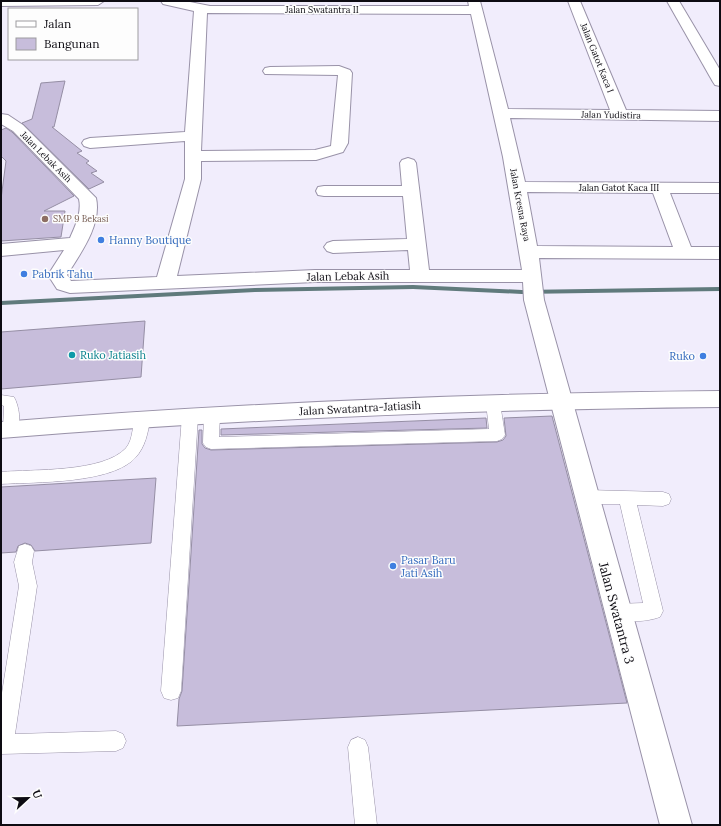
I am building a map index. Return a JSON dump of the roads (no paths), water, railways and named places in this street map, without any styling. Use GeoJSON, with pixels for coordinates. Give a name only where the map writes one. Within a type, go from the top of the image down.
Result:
{"type":"FeatureCollection","features":[{"type":"Feature","properties":{"kind":"street"},"geometry":{"type":"LineString","coordinates":[[2,5],[98,1]]}},
{"type":"Feature","properties":{"kind":"street","name":"Jalan Swatantra II"},"geometry":{"type":"LineString","coordinates":[[168,1],[224,10],[370,5],[476,6]]}},
{"type":"Feature","properties":{"kind":"street","name":"Jalan Gatot Kaca I"},"geometry":{"type":"LineString","coordinates":[[574,1],[620,116]]}},
{"type":"Feature","properties":{"kind":"street"},"geometry":{"type":"LineString","coordinates":[[673,1],[720,82]]}},
{"type":"Feature","properties":{"kind":"street"},"geometry":{"type":"LineString","coordinates":[[165,284],[193,178],[192,4]]}},
{"type":"Feature","properties":{"kind":"street","name":"Jalan Kresna Raya"},"geometry":{"type":"LineString","coordinates":[[476,6],[502,114],[517,187],[529,252],[533,286],[561,400]]}},
{"type":"Feature","properties":{"kind":"street"},"geometry":{"type":"LineString","coordinates":[[193,156],[316,155],[337,149],[340,143],[345,73],[339,70],[270,71]]}},
{"type":"Feature","properties":{"kind":"street","name":"Jalan Yudistira"},"geometry":{"type":"LineString","coordinates":[[502,114],[720,116]]}},
{"type":"Feature","properties":{"kind":"street","name":"Jalan Lebak Asih"},"geometry":{"type":"LineString","coordinates":[[3,118],[18,128],[87,198],[89,204],[88,210],[77,244],[57,275],[64,285],[70,287],[165,284],[315,276],[420,275],[533,286]]}},
{"type":"Feature","properties":{"kind":"street"},"geometry":{"type":"LineString","coordinates":[[90,143],[193,136]]}},
{"type":"Feature","properties":{"kind":"street"},"geometry":{"type":"LineString","coordinates":[[408,163],[420,275]]}},
{"type":"Feature","properties":{"kind":"street","name":"Jalan Gatot Kaca III"},"geometry":{"type":"LineString","coordinates":[[517,187],[720,188]]}},
{"type":"Feature","properties":{"kind":"street"},"geometry":{"type":"LineString","coordinates":[[660,188],[684,253]]}},
{"type":"Feature","properties":{"kind":"street"},"geometry":{"type":"LineString","coordinates":[[324,191],[412,191]]}},
{"type":"Feature","properties":{"kind":"street"},"geometry":{"type":"LineString","coordinates":[[1,250],[77,244]]}},
{"type":"Feature","properties":{"kind":"street"},"geometry":{"type":"LineString","coordinates":[[333,247],[416,244]]}},
{"type":"Feature","properties":{"kind":"street"},"geometry":{"type":"LineString","coordinates":[[529,252],[720,253]]}},
{"type":"Feature","properties":{"kind":"street","name":"Jalan Swatantra-Jatiasih"},"geometry":{"type":"LineString","coordinates":[[6,430],[212,415],[561,400],[720,399]]}},
{"type":"Feature","properties":{"kind":"street","name":"Jalan Swatantra 3"},"geometry":{"type":"LineString","coordinates":[[561,400],[586,498],[676,825]]}},
{"type":"Feature","properties":{"kind":"lane"},"geometry":{"type":"LineString","coordinates":[[1,400],[9,401],[11,406],[6,430]]}},
{"type":"Feature","properties":{"kind":"lane"},"geometry":{"type":"LineString","coordinates":[[212,415],[211,443],[497,434],[493,403]]}},
{"type":"Feature","properties":{"kind":"lane"},"geometry":{"type":"LineString","coordinates":[[171,691],[190,416]]}},
{"type":"Feature","properties":{"kind":"lane"},"geometry":{"type":"LineString","coordinates":[[1,478],[41,480],[86,472],[122,459],[131,452],[140,434],[142,420]]}},
{"type":"Feature","properties":{"kind":"lane"},"geometry":{"type":"LineString","coordinates":[[586,498],[663,500]]}},
{"type":"Feature","properties":{"kind":"lane"},"geometry":{"type":"LineString","coordinates":[[617,612],[654,611],[627,499]]}},
{"type":"Feature","properties":{"kind":"lane"},"geometry":{"type":"LineString","coordinates":[[25,552],[23,562],[28,586],[3,743],[116,741]]}},
{"type":"Feature","properties":{"kind":"lane"},"geometry":{"type":"LineString","coordinates":[[358,747],[366,825]]}},
{"type":"Feature","properties":{"kind":"waterway"},"geometry":{"type":"LineString","coordinates":[[1,303],[255,290],[413,287],[522,292],[720,289]]}},
{"type":"Feature","properties":{"kind":"place","name":"SMP 9 Bekasi"},"geometry":{"type":"Point","coordinates":[45,219]}},
{"type":"Feature","properties":{"kind":"place","name":"Hanny Boutique"},"geometry":{"type":"Point","coordinates":[101,240]}},
{"type":"Feature","properties":{"kind":"place","name":"Pabrik Tahu"},"geometry":{"type":"Point","coordinates":[24,274]}},
{"type":"Feature","properties":{"kind":"place","name":"Ruko Jatiasih"},"geometry":{"type":"Point","coordinates":[72,355]}},
{"type":"Feature","properties":{"kind":"place","name":"Ruko"},"geometry":{"type":"Point","coordinates":[703,356]}},
{"type":"Feature","properties":{"kind":"place","name":"Pasar Baru Jati Asih"},"geometry":{"type":"Point","coordinates":[393,566]}}]}
